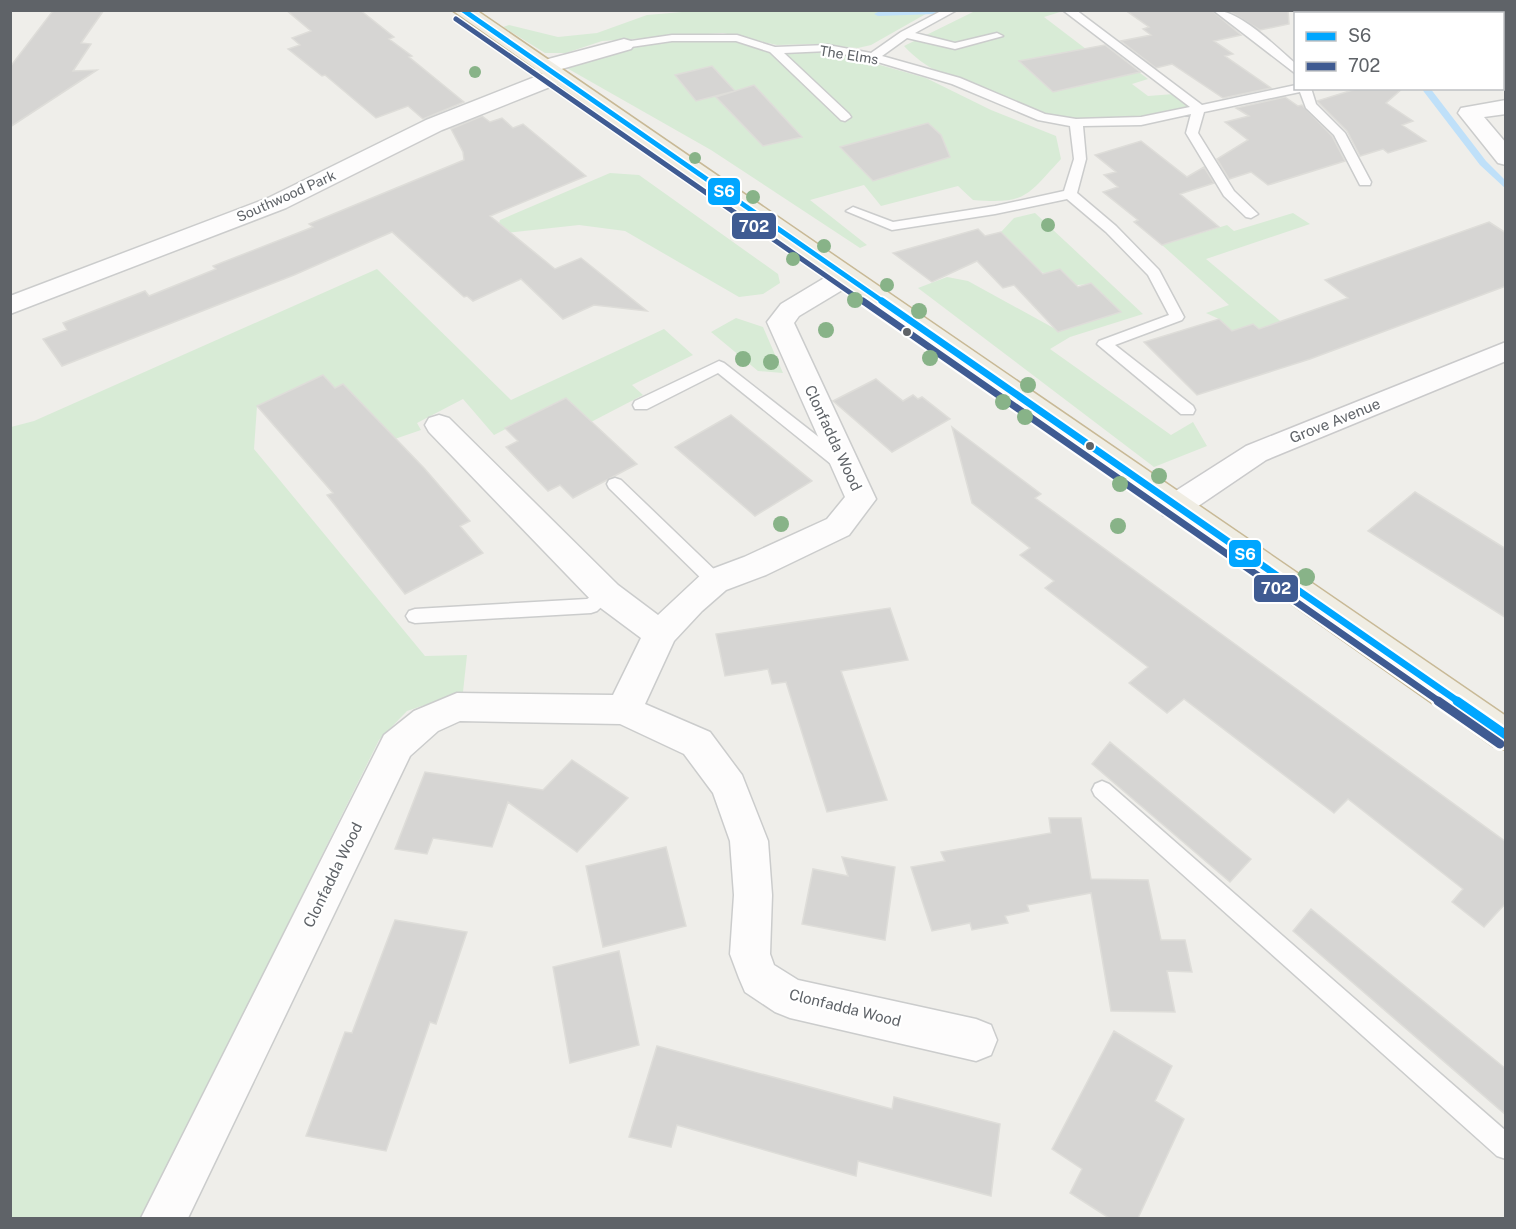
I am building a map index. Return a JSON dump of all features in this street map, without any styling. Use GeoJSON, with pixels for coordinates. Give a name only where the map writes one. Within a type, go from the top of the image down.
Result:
{"type":"FeatureCollection","features":[{"type":"Feature","properties":{"kind":"highway"},"geometry":{"type":"LineString","coordinates":[[462,10],[1174,507],[1506,735]]}},
{"type":"Feature","properties":{"kind":"street","name":"The Elms"},"geometry":{"type":"LineString","coordinates":[[551,72],[624,45]]}},
{"type":"Feature","properties":{"kind":"street","name":"Southwood Park"},"geometry":{"type":"LineString","coordinates":[[10,306],[277,203],[434,125],[551,72]]}},
{"type":"Feature","properties":{"kind":"street"},"geometry":{"type":"LineString","coordinates":[[1506,107],[1469,113],[1506,158]]}},
{"type":"Feature","properties":{"kind":"street","name":"Clonfadda Wood"},"geometry":{"type":"LineString","coordinates":[[623,710],[638,685],[660,634],[714,581],[755,567],[838,527],[861,499],[843,465],[780,322],[790,310],[845,277]]}},
{"type":"Feature","properties":{"kind":"street","name":"Grove Avenue"},"geometry":{"type":"LineString","coordinates":[[1174,507],[1257,453],[1506,351]]}},
{"type":"Feature","properties":{"kind":"street"},"geometry":{"type":"LineString","coordinates":[[439,425],[606,594],[660,634]]}},
{"type":"Feature","properties":{"kind":"street","name":"Clonfadda Wood"},"geometry":{"type":"LineString","coordinates":[[164,1218],[397,746],[426,721],[457,707],[623,710],[697,744],[729,786],[749,841],[753,895],[750,954],[759,978],[790,998],[976,1040]]}},
{"type":"Feature","properties":{"kind":"lane"},"geometry":{"type":"LineString","coordinates":[[873,57],[905,34],[952,10]]}},
{"type":"Feature","properties":{"kind":"lane"},"geometry":{"type":"LineString","coordinates":[[1218,10],[1265,43],[1294,69]]}},
{"type":"Feature","properties":{"kind":"lane"},"geometry":{"type":"LineString","coordinates":[[1070,11],[1199,108],[1192,133],[1230,193],[1251,214]]}},
{"type":"Feature","properties":{"kind":"lane"},"geometry":{"type":"LineString","coordinates":[[905,34],[955,46],[997,36]]}},
{"type":"Feature","properties":{"kind":"lane","name":"The Elms"},"geometry":{"type":"LineString","coordinates":[[624,45],[672,38],[737,38],[774,50],[828,48],[873,57],[956,81],[1042,117],[1076,123],[1141,121],[1294,89]]}},
{"type":"Feature","properties":{"kind":"lane"},"geometry":{"type":"LineString","coordinates":[[774,50],[845,117]]}},
{"type":"Feature","properties":{"kind":"lane"},"geometry":{"type":"LineString","coordinates":[[1306,90],[1310,105],[1339,133],[1365,182]]}},
{"type":"Feature","properties":{"kind":"lane"},"geometry":{"type":"LineString","coordinates":[[1070,194],[1080,159],[1076,123]]}},
{"type":"Feature","properties":{"kind":"lane"},"geometry":{"type":"LineString","coordinates":[[853,211],[892,226],[963,213],[995,210],[1070,194]]}},
{"type":"Feature","properties":{"kind":"lane"},"geometry":{"type":"LineString","coordinates":[[1070,194],[1111,229],[1154,273],[1177,317],[1104,344],[1187,410]]}},
{"type":"Feature","properties":{"kind":"lane"},"geometry":{"type":"LineString","coordinates":[[641,405],[719,366],[843,465]]}},
{"type":"Feature","properties":{"kind":"lane"},"geometry":{"type":"LineString","coordinates":[[615,484],[714,581]]}},
{"type":"Feature","properties":{"kind":"lane"},"geometry":{"type":"LineString","coordinates":[[415,616],[591,606],[606,594]]}},
{"type":"Feature","properties":{"kind":"lane"},"geometry":{"type":"LineString","coordinates":[[1102,790],[1506,1147]]}},
{"type":"Feature","properties":{"kind":"green space"},"geometry":{"type":"Polygon","coordinates":[[[694,11],[931,11],[871,45],[858,48],[815,44],[777,45],[723,33],[602,41],[566,53],[545,53],[503,27],[509,25],[558,37],[597,33],[647,15],[694,11]]]}},
{"type":"Feature","properties":{"kind":"green space"},"geometry":{"type":"Polygon","coordinates":[[[975,11],[1058,11],[1060,12],[1044,17],[1086,49],[1103,45],[1148,79],[1132,84],[1148,96],[1174,94],[1192,110],[1117,123],[1098,124],[1079,124],[1042,117],[948,77],[920,61],[904,46],[975,11]]]}},
{"type":"Feature","properties":{"kind":"green space"},"geometry":{"type":"Polygon","coordinates":[[[674,41],[736,41],[772,52],[827,50],[926,78],[991,110],[1056,136],[1061,159],[1032,190],[1015,199],[1004,201],[973,200],[958,186],[881,206],[864,185],[810,200],[867,245],[860,248],[711,150],[565,67],[627,47],[674,41]]]}},
{"type":"Feature","properties":{"kind":"green space"},"geometry":{"type":"Polygon","coordinates":[[[610,173],[639,175],[778,274],[780,283],[763,294],[739,297],[625,231],[579,225],[496,234],[500,220],[610,173]]]}},
{"type":"Feature","properties":{"kind":"green space"},"geometry":{"type":"Polygon","coordinates":[[[1035,213],[1143,314],[1070,337],[1050,349],[1171,435],[1193,422],[1207,446],[1154,467],[918,288],[947,277],[968,281],[1059,331],[1103,294],[1091,283],[1077,285],[1052,278],[1030,262],[1001,232],[1014,218],[1035,213]]]}},
{"type":"Feature","properties":{"kind":"green space"},"geometry":{"type":"Polygon","coordinates":[[[1293,213],[1310,224],[1206,259],[1291,330],[1232,331],[1219,319],[1206,313],[1229,305],[1162,245],[1227,225],[1234,231],[1293,213]]]}},
{"type":"Feature","properties":{"kind":"green space"},"geometry":{"type":"Polygon","coordinates":[[[377,269],[511,400],[664,329],[693,355],[632,385],[643,395],[591,422],[565,398],[494,435],[463,399],[417,423],[421,430],[386,442],[343,384],[335,388],[323,375],[257,406],[254,449],[425,656],[467,655],[463,692],[407,711],[379,740],[142,1218],[11,1218],[11,427],[34,421],[377,269]]]}},
{"type":"Feature","properties":{"kind":"green space"},"geometry":{"type":"Polygon","coordinates":[[[736,318],[763,327],[783,373],[758,371],[711,332],[736,318]]]}},
{"type":"Feature","properties":{"kind":"building"},"geometry":{"type":"Polygon","coordinates":[[[57,10],[104,10],[81,43],[91,44],[73,71],[97,70],[10,127],[10,67],[52,12],[57,10]]]}},
{"type":"Feature","properties":{"kind":"building"},"geometry":{"type":"Polygon","coordinates":[[[286,10],[360,10],[394,37],[389,39],[412,56],[409,57],[464,102],[423,119],[408,106],[376,118],[325,75],[322,76],[288,49],[300,45],[292,38],[311,31],[286,10]]]}},
{"type":"Feature","properties":{"kind":"building"},"geometry":{"type":"Polygon","coordinates":[[[1125,10],[1211,10],[1241,35],[1214,41],[1233,54],[1225,56],[1271,88],[1223,98],[1172,64],[1156,68],[1121,41],[1151,35],[1143,29],[1149,27],[1125,10]]]}},
{"type":"Feature","properties":{"kind":"building"},"geometry":{"type":"Polygon","coordinates":[[[1227,10],[1288,10],[1289,24],[1260,30],[1227,10]]]}},
{"type":"Feature","properties":{"kind":"building"},"geometry":{"type":"Polygon","coordinates":[[[1105,45],[1140,72],[1053,92],[1019,61],[1105,45]]]}},
{"type":"Feature","properties":{"kind":"building"},"geometry":{"type":"Polygon","coordinates":[[[712,66],[735,91],[696,101],[675,75],[712,66]]]}},
{"type":"Feature","properties":{"kind":"building"},"geometry":{"type":"Polygon","coordinates":[[[754,85],[802,137],[763,146],[716,97],[754,85]]]}},
{"type":"Feature","properties":{"kind":"building"},"geometry":{"type":"Polygon","coordinates":[[[1353,90],[1401,90],[1386,103],[1413,121],[1402,125],[1426,141],[1388,153],[1383,149],[1360,156],[1347,131],[1317,101],[1353,90]]]}},
{"type":"Feature","properties":{"kind":"building"},"geometry":{"type":"Polygon","coordinates":[[[1285,97],[1298,106],[1302,105],[1332,136],[1345,161],[1268,185],[1251,172],[1229,179],[1217,159],[1248,140],[1225,122],[1249,116],[1236,108],[1285,97]]]}},
{"type":"Feature","properties":{"kind":"building"},"geometry":{"type":"Polygon","coordinates":[[[482,116],[490,122],[502,118],[513,128],[523,124],[586,176],[490,216],[555,269],[581,258],[647,311],[594,305],[563,319],[521,279],[473,301],[467,296],[464,297],[392,232],[294,275],[62,366],[43,339],[67,330],[63,323],[145,291],[149,296],[216,269],[213,266],[313,227],[309,224],[464,160],[463,152],[451,129],[482,116]]]}},
{"type":"Feature","properties":{"kind":"building"},"geometry":{"type":"Polygon","coordinates":[[[928,123],[941,135],[950,157],[873,181],[840,147],[928,123]]]}},
{"type":"Feature","properties":{"kind":"building"},"geometry":{"type":"Polygon","coordinates":[[[1141,141],[1187,177],[1204,167],[1214,183],[1180,194],[1219,227],[1162,245],[1134,222],[1138,220],[1103,192],[1118,187],[1104,175],[1116,172],[1095,155],[1141,141]]]}},
{"type":"Feature","properties":{"kind":"building"},"geometry":{"type":"Polygon","coordinates":[[[1489,222],[1506,233],[1506,286],[1310,359],[1197,395],[1144,342],[1219,319],[1232,331],[1253,324],[1259,329],[1348,298],[1325,280],[1489,222]]]}},
{"type":"Feature","properties":{"kind":"building"},"geometry":{"type":"Polygon","coordinates":[[[978,229],[985,236],[1001,232],[1043,274],[1060,269],[1078,287],[1091,283],[1121,312],[1058,332],[1014,285],[1003,288],[977,261],[932,282],[893,253],[978,229]]]}},
{"type":"Feature","properties":{"kind":"building"},"geometry":{"type":"Polygon","coordinates":[[[323,375],[335,388],[343,384],[424,468],[470,521],[460,526],[483,553],[405,594],[327,495],[333,493],[257,406],[323,375]]]}},
{"type":"Feature","properties":{"kind":"building"},"geometry":{"type":"Polygon","coordinates":[[[876,379],[903,401],[913,395],[918,399],[922,397],[950,419],[892,452],[833,401],[876,379]]]}},
{"type":"Feature","properties":{"kind":"building"},"geometry":{"type":"Polygon","coordinates":[[[566,398],[637,464],[573,498],[560,485],[548,491],[506,447],[518,441],[505,428],[566,398]]]}},
{"type":"Feature","properties":{"kind":"building"},"geometry":{"type":"Polygon","coordinates":[[[731,415],[812,481],[755,516],[675,447],[731,415]]]}},
{"type":"Feature","properties":{"kind":"building"},"geometry":{"type":"Polygon","coordinates":[[[952,427],[1041,494],[1035,498],[1506,842],[1506,903],[1484,927],[1452,902],[1463,889],[1348,799],[1334,813],[1184,699],[1167,713],[1129,683],[1148,667],[1045,588],[1054,581],[1020,555],[1030,548],[972,503],[952,427]]]}},
{"type":"Feature","properties":{"kind":"building"},"geometry":{"type":"Polygon","coordinates":[[[1415,492],[1506,549],[1506,618],[1368,531],[1415,492]]]}},
{"type":"Feature","properties":{"kind":"building"},"geometry":{"type":"Polygon","coordinates":[[[890,608],[908,660],[841,671],[887,800],[827,812],[786,682],[772,684],[768,669],[725,676],[716,634],[890,608]]]}},
{"type":"Feature","properties":{"kind":"building"},"geometry":{"type":"Polygon","coordinates":[[[1110,742],[1251,859],[1230,882],[1092,764],[1110,742]]]}},
{"type":"Feature","properties":{"kind":"building"},"geometry":{"type":"Polygon","coordinates":[[[572,760],[628,798],[577,852],[508,802],[492,847],[433,838],[427,854],[395,849],[425,772],[543,790],[572,760]]]}},
{"type":"Feature","properties":{"kind":"building"},"geometry":{"type":"Polygon","coordinates":[[[1049,818],[1081,818],[1091,879],[1148,880],[1161,940],[1185,940],[1192,972],[1167,971],[1175,1012],[1111,1011],[1091,893],[1027,905],[1029,911],[1005,916],[1008,923],[972,930],[970,923],[932,931],[911,867],[945,861],[941,852],[1051,833],[1049,818]]]}},
{"type":"Feature","properties":{"kind":"building"},"geometry":{"type":"Polygon","coordinates":[[[666,847],[686,926],[603,947],[586,866],[666,847]]]}},
{"type":"Feature","properties":{"kind":"building"},"geometry":{"type":"Polygon","coordinates":[[[842,857],[895,867],[885,940],[802,924],[813,869],[848,876],[842,857]]]}},
{"type":"Feature","properties":{"kind":"building"},"geometry":{"type":"Polygon","coordinates":[[[1311,909],[1506,1069],[1506,1115],[1293,931],[1311,909]]]}},
{"type":"Feature","properties":{"kind":"building"},"geometry":{"type":"Polygon","coordinates":[[[395,920],[467,932],[436,1024],[430,1022],[386,1151],[306,1136],[345,1032],[352,1033],[395,920]]]}},
{"type":"Feature","properties":{"kind":"building"},"geometry":{"type":"Polygon","coordinates":[[[619,951],[639,1045],[570,1063],[553,967],[619,951]]]}},
{"type":"Feature","properties":{"kind":"building"},"geometry":{"type":"Polygon","coordinates":[[[1114,1031],[1172,1066],[1155,1101],[1184,1119],[1138,1218],[1109,1218],[1070,1193],[1082,1169],[1052,1149],[1114,1031]]]}},
{"type":"Feature","properties":{"kind":"building"},"geometry":{"type":"Polygon","coordinates":[[[657,1046],[892,1109],[894,1097],[1000,1124],[991,1196],[858,1161],[856,1176],[677,1125],[671,1147],[629,1137],[657,1046]]]}},
{"type":"Feature","properties":{"kind":"waterway"},"geometry":{"type":"LineString","coordinates":[[878,14],[935,12]]}},
{"type":"Feature","properties":{"kind":"waterway"},"geometry":{"type":"LineString","coordinates":[[1427,90],[1483,163],[1506,187]]}},
{"type":"Feature","properties":{"kind":"transit line","name":"S6"},"geometry":{"type":"LineString","coordinates":[[463,10],[1506,735]]}},
{"type":"Feature","properties":{"kind":"transit line","name":"702"},"geometry":{"type":"LineString","coordinates":[[456,19],[1500,744]]}}]}
